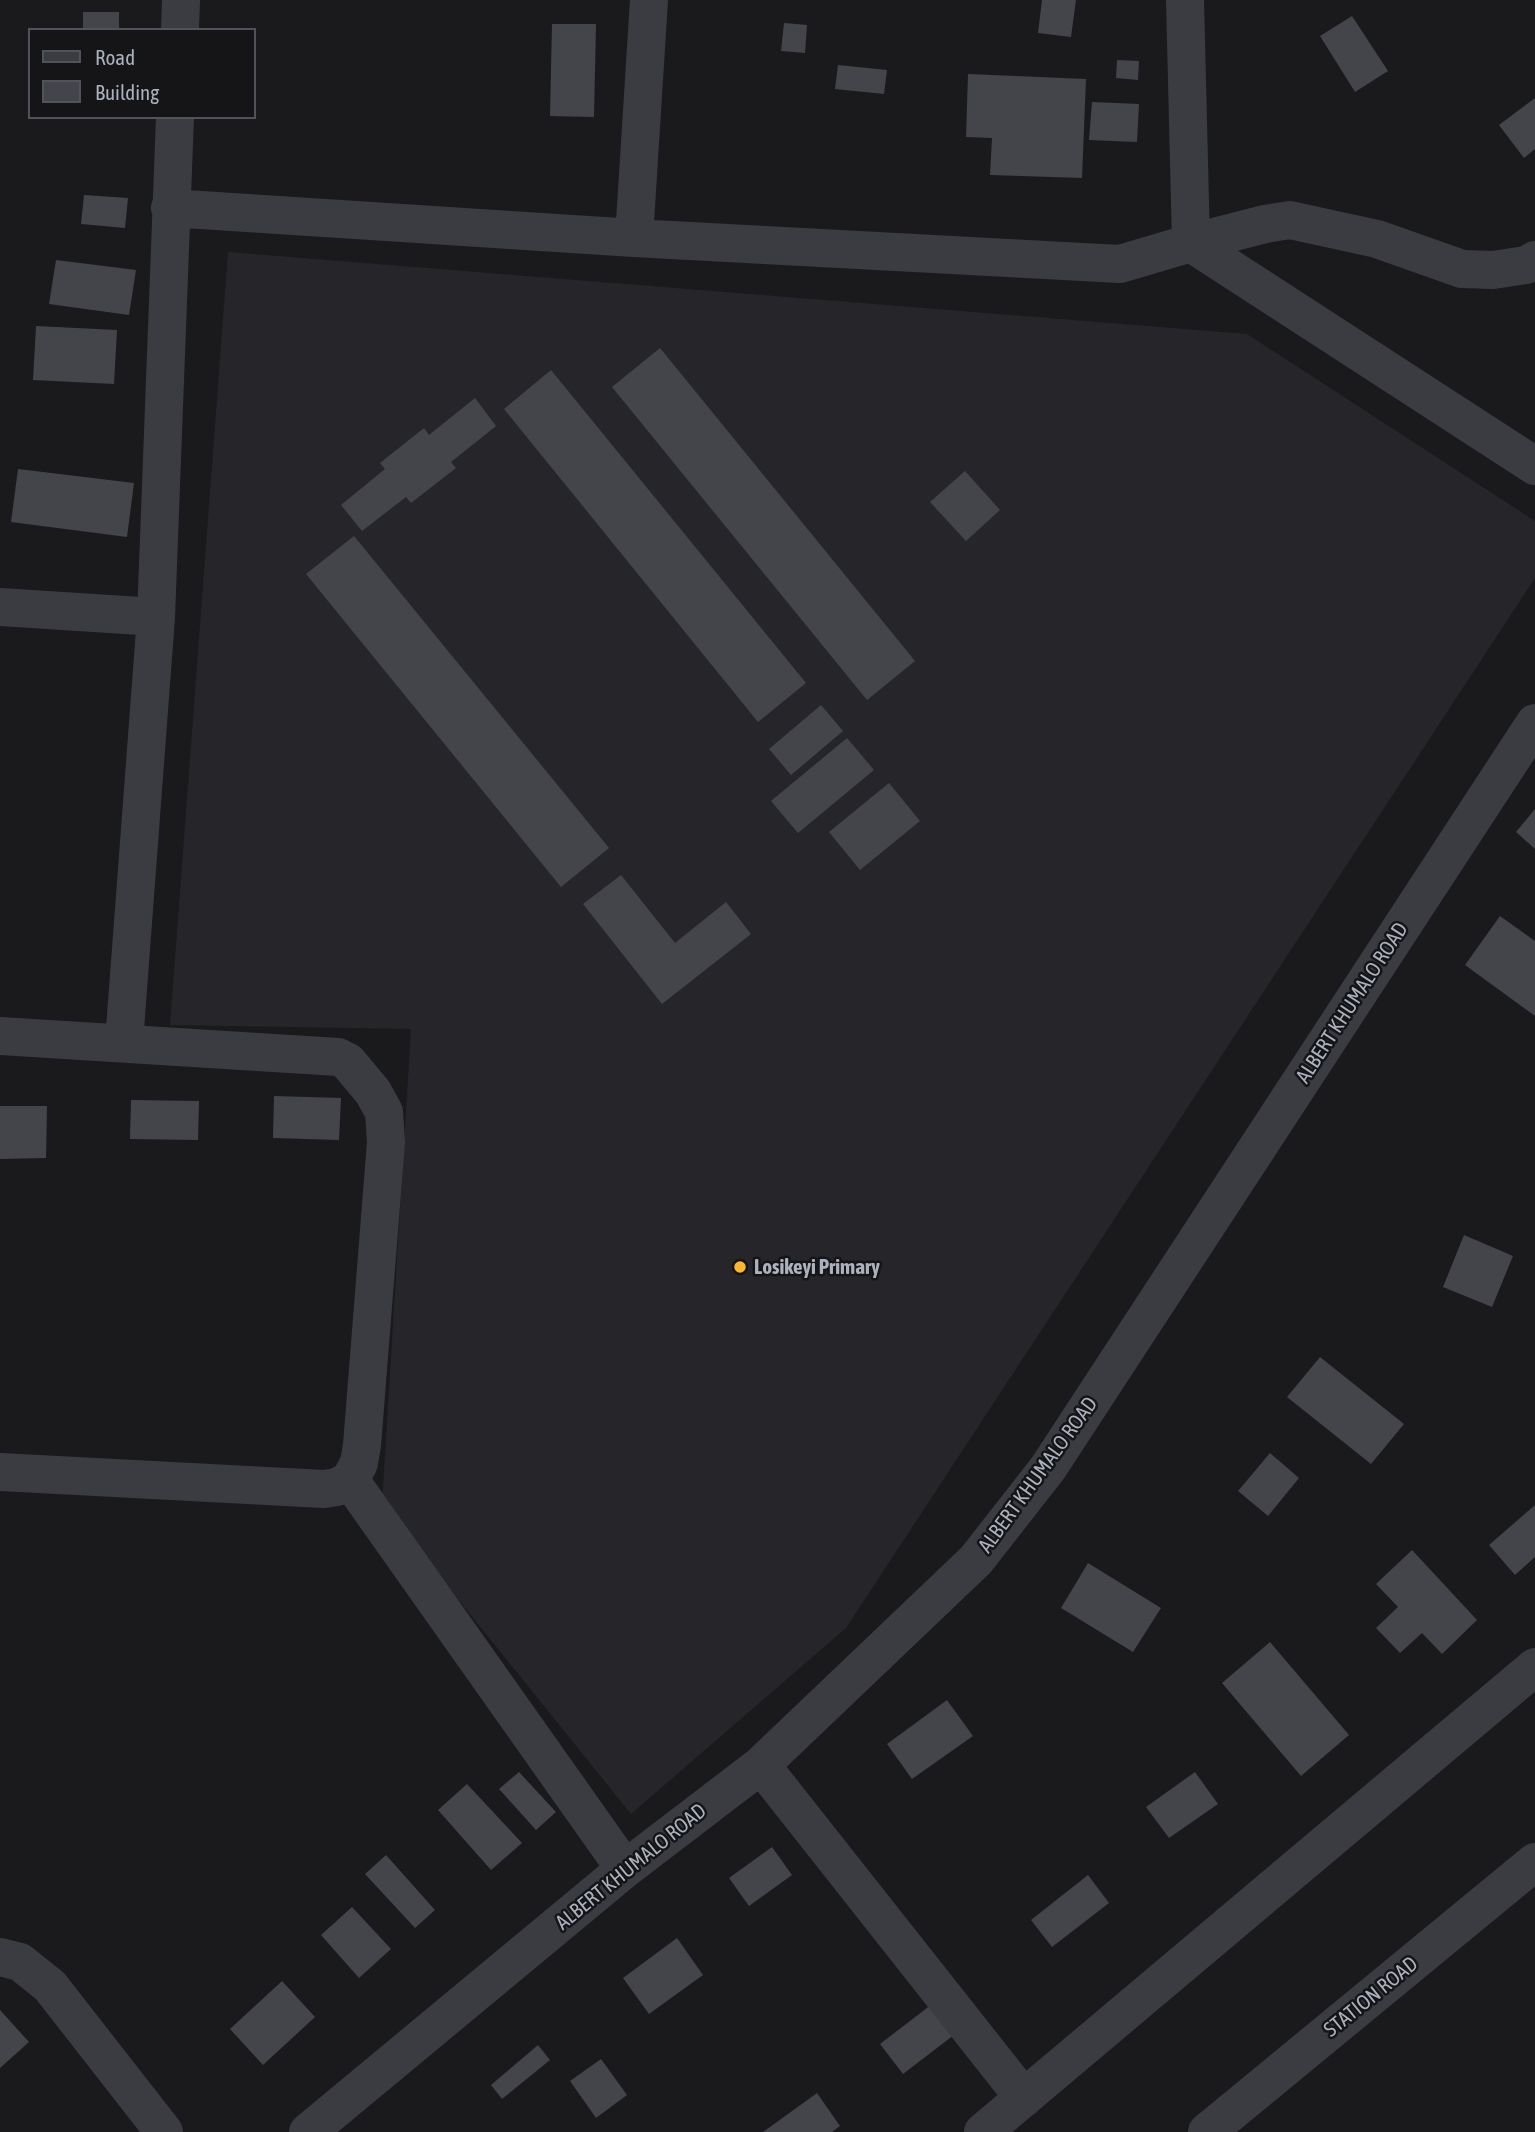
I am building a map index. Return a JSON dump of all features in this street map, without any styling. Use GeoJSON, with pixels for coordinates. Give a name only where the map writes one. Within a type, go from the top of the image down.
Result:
{"type":"FeatureCollection","features":[{"type":"Feature","properties":{"kind":"street"},"geometry":{"type":"LineString","coordinates":[[180,28],[181,0]]}},
{"type":"Feature","properties":{"kind":"street"},"geometry":{"type":"LineString","coordinates":[[634,239],[649,0]]}},
{"type":"Feature","properties":{"kind":"street"},"geometry":{"type":"LineString","coordinates":[[1185,0],[1191,243]]}},
{"type":"Feature","properties":{"kind":"street"},"geometry":{"type":"LineString","coordinates":[[124,1042],[156,617],[175,119]]}},
{"type":"Feature","properties":{"kind":"street"},"geometry":{"type":"LineString","coordinates":[[170,208],[634,239],[1120,264],[1191,243],[1290,220],[1377,239],[1462,269],[1493,270],[1526,265],[1535,260]]}},
{"type":"Feature","properties":{"kind":"street"},"geometry":{"type":"LineString","coordinates":[[1191,243],[1535,466]]}},
{"type":"Feature","properties":{"kind":"street"},"geometry":{"type":"LineString","coordinates":[[0,607],[156,617]]}},
{"type":"Feature","properties":{"kind":"street","name":"ALBERT KHUMALO ROAD"},"geometry":{"type":"LineString","coordinates":[[308,2132],[625,1869],[761,1765],[976,1560],[1048,1468],[1535,723]]}},
{"type":"Feature","properties":{"kind":"street"},"geometry":{"type":"LineString","coordinates":[[0,1036],[338,1057],[348,1062],[379,1101],[384,1112],[386,1142],[362,1445],[359,1463],[350,1480],[337,1487],[324,1489],[0,1472]]}},
{"type":"Feature","properties":{"kind":"street"},"geometry":{"type":"LineString","coordinates":[[350,1480],[625,1869]]}},
{"type":"Feature","properties":{"kind":"street"},"geometry":{"type":"LineString","coordinates":[[983,2132],[1535,1667]]}},
{"type":"Feature","properties":{"kind":"street"},"geometry":{"type":"LineString","coordinates":[[761,1765],[1024,2098]]}},
{"type":"Feature","properties":{"kind":"street","name":"STATION ROAD"},"geometry":{"type":"LineString","coordinates":[[1207,2132],[1535,1862]]}},
{"type":"Feature","properties":{"kind":"street"},"geometry":{"type":"LineString","coordinates":[[0,1957],[20,1962],[50,1986],[164,2132]]}},
{"type":"Feature","properties":{"kind":"shaded area","name":"Losikeyi Primary"},"geometry":{"type":"Polygon","coordinates":[[[228,252],[1247,334],[1535,521],[1535,578],[846,1628],[631,1814],[382,1505],[411,1029],[170,1025],[228,252]]]}},
{"type":"Feature","properties":{"kind":"building"},"geometry":{"type":"Polygon","coordinates":[[[1042,0],[1076,0],[1071,37],[1038,33],[1042,0]]]}},
{"type":"Feature","properties":{"kind":"building"},"geometry":{"type":"Polygon","coordinates":[[[83,12],[119,12],[119,28],[83,28],[83,12]]]}},
{"type":"Feature","properties":{"kind":"building"},"geometry":{"type":"Polygon","coordinates":[[[1352,16],[1388,71],[1355,92],[1320,36],[1352,16]]]}},
{"type":"Feature","properties":{"kind":"building"},"geometry":{"type":"Polygon","coordinates":[[[784,23],[807,25],[805,53],[781,51],[784,23]]]}},
{"type":"Feature","properties":{"kind":"building"},"geometry":{"type":"Polygon","coordinates":[[[552,24],[596,24],[594,117],[550,116],[552,24]]]}},
{"type":"Feature","properties":{"kind":"building"},"geometry":{"type":"Polygon","coordinates":[[[1117,60],[1139,61],[1138,80],[1116,78],[1117,60]]]}},
{"type":"Feature","properties":{"kind":"building"},"geometry":{"type":"Polygon","coordinates":[[[838,65],[887,70],[884,94],[835,89],[838,65]]]}},
{"type":"Feature","properties":{"kind":"building"},"geometry":{"type":"Polygon","coordinates":[[[968,74],[1086,79],[1082,178],[990,175],[992,138],[966,137],[968,74]]]}},
{"type":"Feature","properties":{"kind":"building"},"geometry":{"type":"Polygon","coordinates":[[[1535,98],[1535,149],[1524,158],[1499,125],[1535,98]]]}},
{"type":"Feature","properties":{"kind":"building"},"geometry":{"type":"Polygon","coordinates":[[[1092,102],[1139,104],[1137,142],[1089,140],[1092,102]]]}},
{"type":"Feature","properties":{"kind":"building"},"geometry":{"type":"Polygon","coordinates":[[[84,195],[128,198],[125,228],[81,224],[84,195]]]}},
{"type":"Feature","properties":{"kind":"building"},"geometry":{"type":"Polygon","coordinates":[[[56,260],[136,270],[129,315],[49,304],[56,260]]]}},
{"type":"Feature","properties":{"kind":"building"},"geometry":{"type":"Polygon","coordinates":[[[36,326],[117,330],[114,384],[33,380],[36,326]]]}},
{"type":"Feature","properties":{"kind":"building"},"geometry":{"type":"Polygon","coordinates":[[[660,348],[915,661],[867,700],[612,387],[660,348]]]}},
{"type":"Feature","properties":{"kind":"building"},"geometry":{"type":"Polygon","coordinates":[[[551,370],[806,683],[758,722],[504,409],[551,370]]]}},
{"type":"Feature","properties":{"kind":"building"},"geometry":{"type":"Polygon","coordinates":[[[475,398],[496,426],[451,462],[456,468],[411,503],[406,497],[362,531],[341,505],[385,469],[380,463],[424,428],[429,435],[475,398]]]}},
{"type":"Feature","properties":{"kind":"building"},"geometry":{"type":"Polygon","coordinates":[[[18,469],[134,483],[127,537],[11,522],[18,469]]]}},
{"type":"Feature","properties":{"kind":"building"},"geometry":{"type":"Polygon","coordinates":[[[965,471],[1000,510],[966,541],[930,502],[965,471]]]}},
{"type":"Feature","properties":{"kind":"building"},"geometry":{"type":"Polygon","coordinates":[[[354,536],[609,848],[561,887],[306,574],[354,536]]]}},
{"type":"Feature","properties":{"kind":"building"},"geometry":{"type":"Polygon","coordinates":[[[821,705],[843,731],[791,775],[769,749],[821,705]]]}},
{"type":"Feature","properties":{"kind":"building"},"geometry":{"type":"Polygon","coordinates":[[[847,738],[874,770],[798,833],[771,801],[847,738]]]}},
{"type":"Feature","properties":{"kind":"building"},"geometry":{"type":"Polygon","coordinates":[[[889,783],[920,821],[860,870],[829,832],[889,783]]]}},
{"type":"Feature","properties":{"kind":"building"},"geometry":{"type":"Polygon","coordinates":[[[1535,809],[1535,849],[1516,832],[1535,809]]]}},
{"type":"Feature","properties":{"kind":"building"},"geometry":{"type":"Polygon","coordinates":[[[621,875],[675,943],[726,902],[751,934],[662,1004],[583,904],[621,875]]]}},
{"type":"Feature","properties":{"kind":"building"},"geometry":{"type":"Polygon","coordinates":[[[1500,916],[1535,941],[1535,1016],[1465,965],[1500,916]]]}},
{"type":"Feature","properties":{"kind":"building"},"geometry":{"type":"Polygon","coordinates":[[[274,1096],[341,1098],[339,1140],[273,1138],[274,1096]]]}},
{"type":"Feature","properties":{"kind":"building"},"geometry":{"type":"Polygon","coordinates":[[[131,1100],[199,1101],[198,1140],[130,1139],[131,1100]]]}},
{"type":"Feature","properties":{"kind":"building"},"geometry":{"type":"Polygon","coordinates":[[[0,1106],[47,1106],[46,1158],[0,1159],[0,1106]]]}},
{"type":"Feature","properties":{"kind":"building"},"geometry":{"type":"Polygon","coordinates":[[[1464,1235],[1513,1256],[1492,1307],[1443,1287],[1464,1235]]]}},
{"type":"Feature","properties":{"kind":"building"},"geometry":{"type":"Polygon","coordinates":[[[1320,1357],[1404,1424],[1371,1464],[1287,1397],[1320,1357]]]}},
{"type":"Feature","properties":{"kind":"building"},"geometry":{"type":"Polygon","coordinates":[[[1270,1453],[1299,1478],[1268,1516],[1238,1491],[1270,1453]]]}},
{"type":"Feature","properties":{"kind":"building"},"geometry":{"type":"Polygon","coordinates":[[[1535,1505],[1535,1557],[1515,1575],[1489,1545],[1535,1505]]]}},
{"type":"Feature","properties":{"kind":"building"},"geometry":{"type":"Polygon","coordinates":[[[1412,1550],[1477,1620],[1442,1654],[1422,1633],[1400,1653],[1376,1628],[1398,1607],[1376,1584],[1412,1550]]]}},
{"type":"Feature","properties":{"kind":"building"},"geometry":{"type":"Polygon","coordinates":[[[1088,1563],[1161,1608],[1133,1652],[1061,1608],[1088,1563]]]}},
{"type":"Feature","properties":{"kind":"building"},"geometry":{"type":"Polygon","coordinates":[[[1270,1642],[1349,1735],[1301,1776],[1222,1683],[1270,1642]]]}},
{"type":"Feature","properties":{"kind":"building"},"geometry":{"type":"Polygon","coordinates":[[[947,1700],[973,1736],[912,1779],[887,1744],[947,1700]]]}},
{"type":"Feature","properties":{"kind":"building"},"geometry":{"type":"Polygon","coordinates":[[[519,1772],[556,1812],[536,1830],[499,1789],[519,1772]]]}},
{"type":"Feature","properties":{"kind":"building"},"geometry":{"type":"Polygon","coordinates":[[[1195,1772],[1218,1804],[1169,1838],[1146,1807],[1195,1772]]]}},
{"type":"Feature","properties":{"kind":"building"},"geometry":{"type":"Polygon","coordinates":[[[467,1784],[522,1843],[491,1870],[438,1810],[467,1784]]]}},
{"type":"Feature","properties":{"kind":"building"},"geometry":{"type":"Polygon","coordinates":[[[772,1847],[792,1875],[749,1906],[729,1878],[772,1847]]]}},
{"type":"Feature","properties":{"kind":"building"},"geometry":{"type":"Polygon","coordinates":[[[386,1855],[435,1910],[415,1928],[365,1874],[386,1855]]]}},
{"type":"Feature","properties":{"kind":"building"},"geometry":{"type":"Polygon","coordinates":[[[1088,1875],[1109,1903],[1052,1947],[1031,1920],[1088,1875]]]}},
{"type":"Feature","properties":{"kind":"building"},"geometry":{"type":"Polygon","coordinates":[[[352,1907],[391,1949],[359,1978],[321,1935],[352,1907]]]}},
{"type":"Feature","properties":{"kind":"building"},"geometry":{"type":"Polygon","coordinates":[[[677,1938],[703,1975],[649,2014],[623,1978],[677,1938]]]}},
{"type":"Feature","properties":{"kind":"building"},"geometry":{"type":"Polygon","coordinates":[[[282,1981],[315,2017],[263,2065],[230,2029],[282,1981]]]}},
{"type":"Feature","properties":{"kind":"building"},"geometry":{"type":"Polygon","coordinates":[[[940,1998],[963,2028],[903,2074],[880,2044],[940,1998]]]}},
{"type":"Feature","properties":{"kind":"building"},"geometry":{"type":"Polygon","coordinates":[[[0,2010],[29,2042],[0,2068],[0,2010]]]}},
{"type":"Feature","properties":{"kind":"building"},"geometry":{"type":"Polygon","coordinates":[[[538,2045],[550,2060],[502,2099],[491,2085],[538,2045]]]}},
{"type":"Feature","properties":{"kind":"building"},"geometry":{"type":"Polygon","coordinates":[[[601,2059],[627,2095],[596,2118],[570,2081],[601,2059]]]}},
{"type":"Feature","properties":{"kind":"building"},"geometry":{"type":"Polygon","coordinates":[[[817,2093],[840,2126],[832,2132],[763,2132],[817,2093]]]}},
{"type":"Feature","properties":{"kind":"place","name":"Losikeyi Primary"},"geometry":{"type":"Point","coordinates":[740,1267]}}]}
